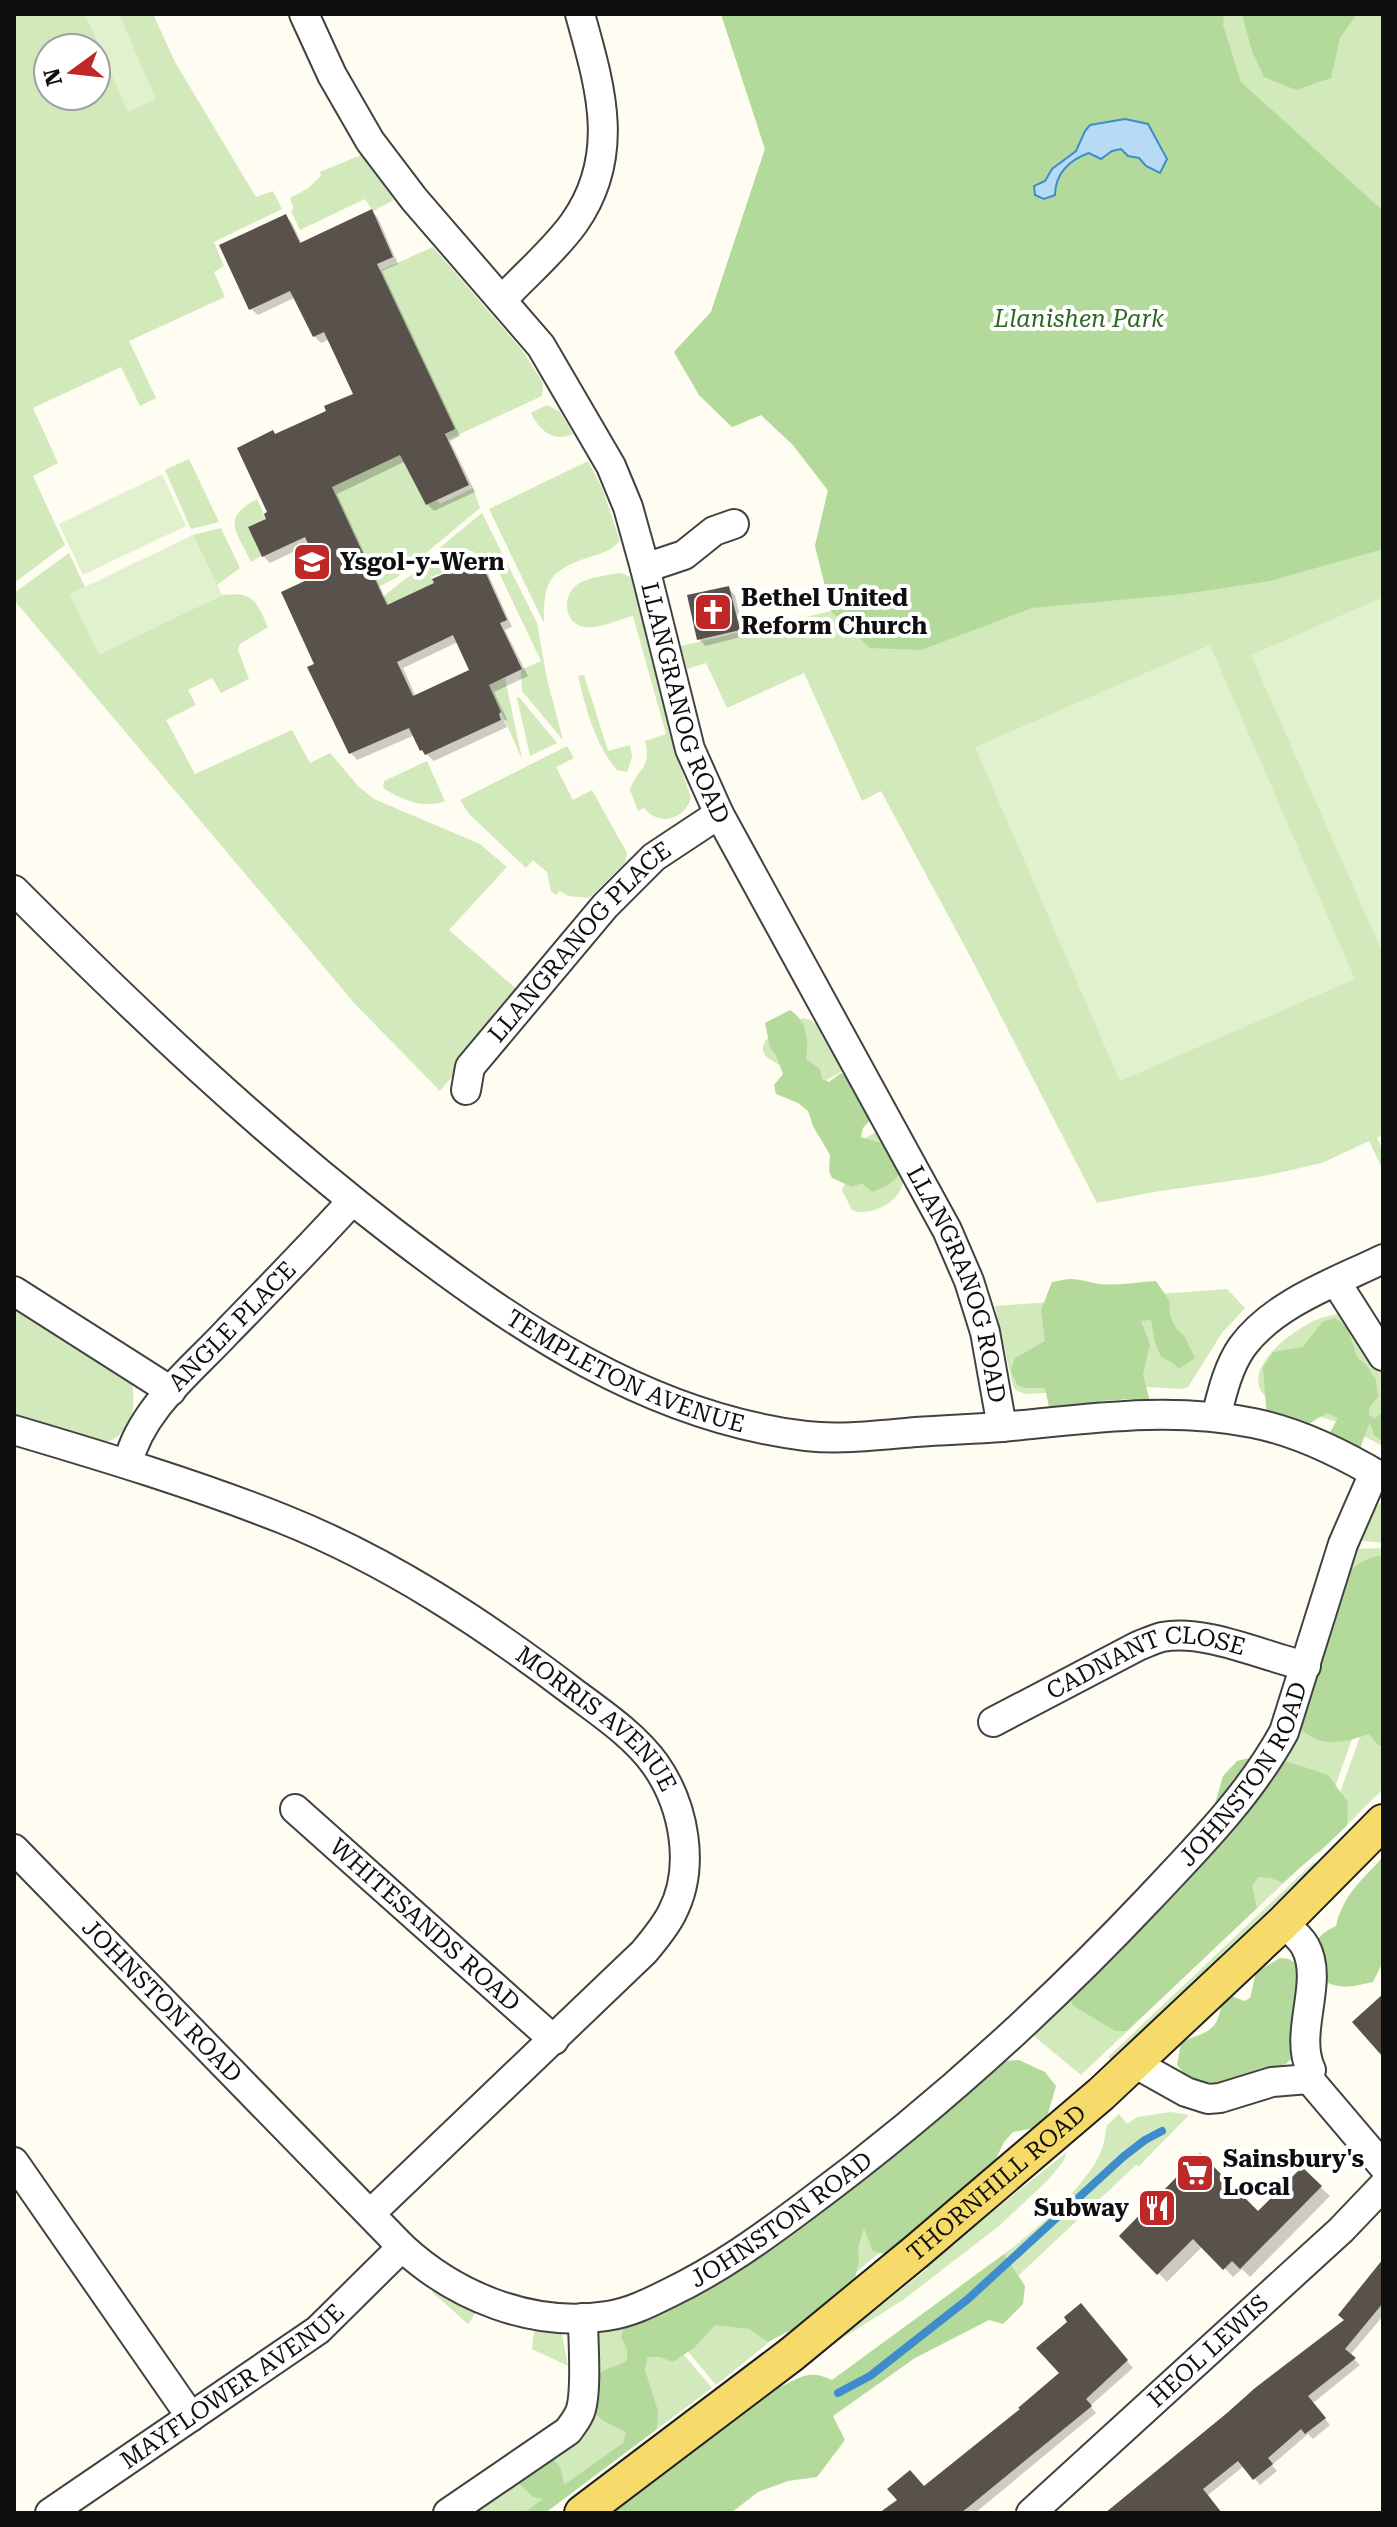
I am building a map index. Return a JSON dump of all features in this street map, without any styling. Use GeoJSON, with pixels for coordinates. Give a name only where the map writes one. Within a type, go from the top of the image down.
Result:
{"type":"FeatureCollection","features":[{"type":"Feature","properties":{"kind":"main road","name":"THORNHILL ROAD"},"geometry":{"type":"LineString","coordinates":[[582,2513],[804,2344],[1136,2064],[1383,1822]]}},
{"type":"Feature","properties":{"kind":"street","name":"LLANGRANOG ROAD"},"geometry":{"type":"LineString","coordinates":[[304,14],[332,75],[370,141],[423,210],[541,346],[611,466],[628,507],[690,749],[719,814],[947,1230],[969,1281],[985,1332],[1002,1427]]}},
{"type":"Feature","properties":{"kind":"street"},"geometry":{"type":"LineString","coordinates":[[502,300],[574,223],[600,167],[604,120],[601,94],[580,14]]}},
{"type":"Feature","properties":{"kind":"street"},"geometry":{"type":"LineString","coordinates":[[645,568],[684,555],[714,531],[734,524]]}},
{"type":"Feature","properties":{"kind":"street","name":"LLANGRANOG PLACE"},"geometry":{"type":"LineString","coordinates":[[466,1090],[470,1067],[605,906],[654,857],[719,814]]}},
{"type":"Feature","properties":{"kind":"street","name":"TEMPLETON AVENUE"},"geometry":{"type":"LineString","coordinates":[[14,890],[168,1039],[280,1142],[352,1201],[460,1283],[535,1334],[615,1379],[694,1411],[750,1427],[810,1436],[848,1437],[1002,1427],[1116,1415],[1216,1417],[1257,1424],[1317,1444],[1342,1454],[1378,1476]]}},
{"type":"Feature","properties":{"kind":"street","name":"ANGLE PLACE"},"geometry":{"type":"LineString","coordinates":[[128,1463],[143,1426],[171,1391],[352,1201]]}},
{"type":"Feature","properties":{"kind":"street"},"geometry":{"type":"LineString","coordinates":[[1216,1417],[1228,1377],[1243,1345],[1280,1312],[1383,1259]]}},
{"type":"Feature","properties":{"kind":"street"},"geometry":{"type":"LineString","coordinates":[[1336,1282],[1383,1356]]}},
{"type":"Feature","properties":{"kind":"street"},"geometry":{"type":"LineString","coordinates":[[14,1291],[171,1391]]}},
{"type":"Feature","properties":{"kind":"street","name":"MORRIS AVENUE"},"geometry":{"type":"LineString","coordinates":[[14,1430],[128,1463],[286,1520],[370,1560],[441,1600],[531,1660],[643,1748],[656,1765],[675,1806],[684,1849],[681,1889],[673,1912],[644,1952],[371,2213]]}},
{"type":"Feature","properties":{"kind":"street","name":"JOHNSTON ROAD"},"geometry":{"type":"LineString","coordinates":[[14,1849],[402,2247],[447,2283],[504,2307],[532,2314],[583,2318],[630,2311],[695,2281],[727,2262],[867,2160],[983,2063],[1066,1984],[1188,1858],[1233,1806],[1271,1756],[1284,1732],[1343,1544],[1378,1476]]}},
{"type":"Feature","properties":{"kind":"street","name":"CADNANT CLOSE"},"geometry":{"type":"LineString","coordinates":[[993,1722],[1159,1638],[1201,1638],[1306,1666]]}},
{"type":"Feature","properties":{"kind":"street","name":"WHITESANDS ROAD"},"geometry":{"type":"LineString","coordinates":[[295,1809],[554,2040]]}},
{"type":"Feature","properties":{"kind":"street"},"geometry":{"type":"LineString","coordinates":[[1283,1923],[1303,1942],[1308,1952],[1311,1973],[1305,2057],[1311,2070],[1309,2079]]}},
{"type":"Feature","properties":{"kind":"street"},"geometry":{"type":"LineString","coordinates":[[1136,2064],[1186,2092],[1208,2099],[1286,2079],[1309,2079]]}},
{"type":"Feature","properties":{"kind":"street"},"geometry":{"type":"LineString","coordinates":[[1309,2079],[1383,2166]]}},
{"type":"Feature","properties":{"kind":"street"},"geometry":{"type":"LineString","coordinates":[[14,2162],[191,2417]]}},
{"type":"Feature","properties":{"kind":"street","name":"HEOL LEWIS"},"geometry":{"type":"LineString","coordinates":[[1031,2513],[1341,2230],[1383,2186]]}},
{"type":"Feature","properties":{"kind":"street","name":"MAYFLOWER AVENUE"},"geometry":{"type":"LineString","coordinates":[[50,2513],[330,2321],[402,2247]]}},
{"type":"Feature","properties":{"kind":"street"},"geometry":{"type":"LineString","coordinates":[[448,2513],[568,2431],[576,2421],[583,2395],[583,2318]]}},
{"type":"Feature","properties":{"kind":"green space"},"geometry":{"type":"Polygon","coordinates":[[[14,14],[153,14],[175,62],[256,197],[273,191],[282,209],[214,242],[224,266],[214,272],[225,297],[129,341],[156,398],[140,406],[121,367],[33,408],[58,463],[33,476],[65,545],[14,583],[14,14]]]}},
{"type":"Feature","properties":{"kind":"green space"},"geometry":{"type":"Polygon","coordinates":[[[85,14],[119,14],[156,99],[128,112],[112,76],[112,32],[93,32],[85,14]]]}},
{"type":"Feature","properties":{"kind":"green space","name":"Llanishen Park"},"geometry":{"type":"Polygon","coordinates":[[[721,14],[1383,14],[1383,1134],[1377,1138],[1383,1151],[1383,1170],[1369,1141],[1322,1163],[1264,1176],[1097,1203],[881,791],[862,801],[804,673],[727,708],[706,663],[687,669],[681,646],[831,611],[815,546],[828,491],[793,445],[761,415],[732,427],[699,395],[674,352],[711,312],[765,149],[721,14]]]}},
{"type":"Feature","properties":{"kind":"green space"},"geometry":{"type":"Polygon","coordinates":[[[721,14],[1224,14],[1223,25],[1241,82],[1383,211],[1383,549],[1270,581],[1184,594],[1032,608],[921,650],[870,648],[832,612],[815,546],[828,490],[793,445],[761,415],[732,427],[699,395],[674,352],[711,312],[765,149],[721,14]]]}},
{"type":"Feature","properties":{"kind":"green space"},"geometry":{"type":"Polygon","coordinates":[[[1245,14],[1357,14],[1340,38],[1331,78],[1296,90],[1264,77],[1252,51],[1243,18],[1245,14]]]}},
{"type":"Feature","properties":{"kind":"green space"},"geometry":{"type":"Polygon","coordinates":[[[361,155],[394,200],[373,211],[365,199],[300,230],[291,211],[294,209],[290,198],[307,189],[321,176],[320,172],[361,155]]]}},
{"type":"Feature","properties":{"kind":"green space"},"geometry":{"type":"Polygon","coordinates":[[[433,247],[522,350],[543,383],[542,396],[447,440],[446,435],[454,429],[361,279],[433,247]]]}},
{"type":"Feature","properties":{"kind":"green space"},"geometry":{"type":"Polygon","coordinates":[[[547,405],[560,412],[573,434],[553,436],[538,425],[531,413],[547,405]]]}},
{"type":"Feature","properties":{"kind":"green space"},"geometry":{"type":"Polygon","coordinates":[[[400,455],[426,505],[437,500],[440,504],[473,488],[480,508],[396,578],[378,587],[332,487],[400,455]]]}},
{"type":"Feature","properties":{"kind":"green space"},"geometry":{"type":"Polygon","coordinates":[[[189,459],[219,522],[191,529],[165,470],[189,459]]]}},
{"type":"Feature","properties":{"kind":"green space"},"geometry":{"type":"Polygon","coordinates":[[[588,461],[603,490],[620,541],[604,552],[567,566],[552,578],[545,596],[544,623],[489,509],[588,461]]]}},
{"type":"Feature","properties":{"kind":"green space"},"geometry":{"type":"Polygon","coordinates":[[[162,474],[186,526],[83,575],[59,524],[162,474]]]}},
{"type":"Feature","properties":{"kind":"green space"},"geometry":{"type":"Polygon","coordinates":[[[257,499],[266,519],[248,527],[261,556],[251,562],[237,534],[235,519],[238,513],[257,499]]]}},
{"type":"Feature","properties":{"kind":"green space"},"geometry":{"type":"Polygon","coordinates":[[[482,513],[537,623],[563,740],[522,691],[521,670],[541,661],[489,552],[476,558],[473,551],[437,550],[482,513]]]}},
{"type":"Feature","properties":{"kind":"green space"},"geometry":{"type":"Polygon","coordinates":[[[221,528],[240,568],[217,585],[193,535],[221,528]]]}},
{"type":"Feature","properties":{"kind":"green space"},"geometry":{"type":"Polygon","coordinates":[[[193,535],[222,595],[99,655],[70,594],[193,535]]]}},
{"type":"Feature","properties":{"kind":"green space"},"geometry":{"type":"Polygon","coordinates":[[[69,553],[85,587],[70,594],[99,654],[222,595],[241,595],[257,604],[268,627],[240,644],[238,650],[249,679],[221,693],[212,678],[188,690],[196,705],[166,720],[195,774],[292,730],[310,763],[330,753],[358,786],[374,799],[480,844],[507,867],[449,930],[522,994],[440,1091],[355,1004],[14,600],[14,593],[69,553]]]}},
{"type":"Feature","properties":{"kind":"green space"},"geometry":{"type":"Polygon","coordinates":[[[458,561],[461,566],[431,577],[434,583],[374,611],[385,596],[417,572],[458,561]]]}},
{"type":"Feature","properties":{"kind":"green space"},"geometry":{"type":"Polygon","coordinates":[[[620,573],[631,577],[673,745],[691,798],[683,812],[670,818],[657,818],[644,808],[638,811],[630,790],[647,757],[645,741],[666,734],[633,616],[585,627],[573,621],[567,609],[569,595],[578,584],[620,573]]]}},
{"type":"Feature","properties":{"kind":"green space"},"geometry":{"type":"Polygon","coordinates":[[[1383,597],[1383,954],[1251,655],[1383,597]]]}},
{"type":"Feature","properties":{"kind":"green space"},"geometry":{"type":"Polygon","coordinates":[[[1210,645],[1355,979],[1120,1081],[975,747],[1210,645]]]}},
{"type":"Feature","properties":{"kind":"green space"},"geometry":{"type":"Polygon","coordinates":[[[584,675],[608,751],[630,745],[632,757],[627,772],[617,770],[597,738],[578,676],[584,675]]]}},
{"type":"Feature","properties":{"kind":"green space"},"geometry":{"type":"Polygon","coordinates":[[[505,678],[506,683],[522,759],[489,685],[505,678]]]}},
{"type":"Feature","properties":{"kind":"green space"},"geometry":{"type":"Polygon","coordinates":[[[517,698],[557,743],[530,756],[517,698]]]}},
{"type":"Feature","properties":{"kind":"green space"},"geometry":{"type":"Polygon","coordinates":[[[567,746],[574,758],[556,767],[573,800],[592,790],[627,853],[625,863],[589,898],[568,896],[560,891],[556,895],[551,891],[547,872],[533,860],[526,868],[469,814],[460,800],[567,746]]]}},
{"type":"Feature","properties":{"kind":"green space"},"geometry":{"type":"Polygon","coordinates":[[[427,761],[445,801],[421,804],[383,788],[384,781],[427,761]]]}},
{"type":"Feature","properties":{"kind":"green space"},"geometry":{"type":"Polygon","coordinates":[[[790,1010],[796,1014],[806,1032],[806,1059],[820,1069],[822,1079],[829,1082],[841,1073],[858,1082],[874,1116],[863,1128],[861,1137],[891,1146],[898,1163],[898,1175],[889,1184],[872,1192],[862,1183],[852,1187],[832,1178],[830,1155],[808,1111],[776,1094],[774,1085],[783,1074],[770,1048],[765,1023],[790,1010]]]}},
{"type":"Feature","properties":{"kind":"green space"},"geometry":{"type":"Polygon","coordinates":[[[803,1018],[817,1026],[842,1071],[801,1095],[783,1068],[768,1058],[763,1045],[774,1033],[803,1018]]]}},
{"type":"Feature","properties":{"kind":"green space"},"geometry":{"type":"Polygon","coordinates":[[[876,1132],[903,1180],[902,1188],[884,1206],[859,1212],[852,1210],[842,1190],[848,1176],[835,1155],[876,1132]]]}},
{"type":"Feature","properties":{"kind":"green space"},"geometry":{"type":"Polygon","coordinates":[[[1068,1279],[1109,1285],[1156,1281],[1169,1300],[1170,1316],[1176,1328],[1185,1337],[1195,1358],[1179,1369],[1161,1357],[1151,1320],[1141,1321],[1150,1344],[1143,1374],[1150,1402],[1140,1406],[1131,1399],[1101,1401],[1084,1412],[1057,1413],[1049,1407],[1045,1388],[1017,1385],[1011,1370],[1015,1358],[1045,1341],[1041,1310],[1052,1282],[1068,1279]]]}},
{"type":"Feature","properties":{"kind":"green space"},"geometry":{"type":"Polygon","coordinates":[[[1227,1289],[1245,1308],[1222,1333],[1188,1387],[1025,1394],[1013,1386],[995,1306],[1227,1289]]]}},
{"type":"Feature","properties":{"kind":"green space"},"geometry":{"type":"Polygon","coordinates":[[[14,1300],[131,1380],[133,1400],[130,1420],[118,1436],[110,1441],[92,1443],[14,1420],[14,1300]]]}},
{"type":"Feature","properties":{"kind":"green space"},"geometry":{"type":"Polygon","coordinates":[[[1340,1313],[1383,1372],[1383,1446],[1334,1421],[1271,1401],[1261,1390],[1258,1378],[1262,1365],[1283,1341],[1310,1323],[1340,1313]]]}},
{"type":"Feature","properties":{"kind":"green space"},"geometry":{"type":"Polygon","coordinates":[[[1335,1318],[1347,1327],[1357,1357],[1376,1380],[1378,1397],[1369,1408],[1369,1415],[1375,1419],[1383,1410],[1383,1442],[1374,1435],[1370,1422],[1359,1451],[1329,1434],[1338,1418],[1327,1413],[1305,1426],[1267,1419],[1263,1368],[1273,1352],[1303,1347],[1322,1322],[1335,1318]]]}},
{"type":"Feature","properties":{"kind":"green space"},"geometry":{"type":"Polygon","coordinates":[[[1383,1501],[1383,1543],[1355,1540],[1371,1512],[1383,1501]]]}},
{"type":"Feature","properties":{"kind":"green space"},"geometry":{"type":"Polygon","coordinates":[[[1383,1548],[1383,1653],[1309,1859],[1081,2075],[1030,2033],[1258,1791],[1352,1549],[1383,1548]]]}},
{"type":"Feature","properties":{"kind":"green space"},"geometry":{"type":"Polygon","coordinates":[[[1383,1555],[1383,1747],[1369,1734],[1347,1741],[1319,1740],[1293,1720],[1336,1582],[1363,1561],[1383,1555]]]}},
{"type":"Feature","properties":{"kind":"green space"},"geometry":{"type":"Polygon","coordinates":[[[1383,1673],[1383,1789],[1318,1854],[1383,1673]]]}},
{"type":"Feature","properties":{"kind":"green space"},"geometry":{"type":"Polygon","coordinates":[[[1258,1756],[1328,1775],[1348,1802],[1347,1825],[1283,1883],[1258,1877],[1252,1886],[1257,1908],[1127,2031],[1115,2031],[1072,2005],[1069,1988],[1161,1879],[1179,1892],[1213,1849],[1212,1814],[1223,1776],[1237,1761],[1258,1756]]]}},
{"type":"Feature","properties":{"kind":"green space"},"geometry":{"type":"Polygon","coordinates":[[[1383,1857],[1383,1962],[1373,1982],[1347,1987],[1321,1980],[1316,1954],[1320,1936],[1336,1926],[1348,1897],[1383,1857]]]}},
{"type":"Feature","properties":{"kind":"green space"},"geometry":{"type":"Polygon","coordinates":[[[1314,1862],[1317,1864],[1111,2061],[1108,2057],[1314,1862]]]}},
{"type":"Feature","properties":{"kind":"green space"},"geometry":{"type":"Polygon","coordinates":[[[1280,1958],[1295,1963],[1298,1979],[1296,2054],[1286,2064],[1229,2082],[1202,2083],[1188,2078],[1177,2065],[1181,2043],[1215,2024],[1229,1995],[1244,2001],[1250,1998],[1256,1972],[1280,1958]]]}},
{"type":"Feature","properties":{"kind":"green space"},"geometry":{"type":"Polygon","coordinates":[[[1019,2060],[1045,2072],[1056,2086],[1047,2117],[1034,2128],[1013,2132],[1004,2142],[994,2163],[895,2257],[873,2251],[864,2228],[854,2284],[803,2324],[768,2342],[749,2329],[715,2325],[695,2347],[673,2362],[660,2357],[647,2357],[645,2370],[658,2411],[657,2429],[545,2513],[524,2513],[543,2499],[533,2497],[517,2482],[546,2454],[560,2467],[564,2485],[623,2443],[626,2432],[599,2417],[590,2405],[588,2392],[598,2375],[627,2360],[627,2350],[621,2337],[624,2327],[633,2317],[691,2272],[993,2062],[1019,2060]]]}},
{"type":"Feature","properties":{"kind":"green space"},"geometry":{"type":"Polygon","coordinates":[[[1171,2112],[1189,2115],[1139,2166],[1136,2165],[1018,2276],[1004,2254],[1045,2220],[1085,2177],[1102,2149],[1107,2125],[1119,2114],[1127,2124],[1137,2117],[1171,2112]]]}},
{"type":"Feature","properties":{"kind":"green space"},"geometry":{"type":"Polygon","coordinates":[[[1067,2152],[1048,2180],[999,2226],[903,2300],[830,2346],[927,2269],[926,2265],[1067,2152]]]}},
{"type":"Feature","properties":{"kind":"green space"},"geometry":{"type":"Polygon","coordinates":[[[840,2192],[882,2251],[716,2385],[654,2311],[840,2192]]]}},
{"type":"Feature","properties":{"kind":"green space"},"geometry":{"type":"Polygon","coordinates":[[[1004,2254],[1025,2286],[1023,2304],[1003,2324],[989,2320],[915,2358],[833,2416],[845,2440],[817,2477],[788,2481],[758,2492],[731,2513],[613,2513],[780,2387],[811,2375],[832,2380],[1004,2254]]]}},
{"type":"Feature","properties":{"kind":"green space"},"geometry":{"type":"Polygon","coordinates":[[[436,2286],[479,2308],[468,2324],[432,2292],[436,2286]]]}},
{"type":"Feature","properties":{"kind":"green space"},"geometry":{"type":"Polygon","coordinates":[[[649,2314],[712,2388],[545,2513],[463,2513],[577,2436],[596,2336],[607,2326],[649,2314]]]}},
{"type":"Feature","properties":{"kind":"green space"},"geometry":{"type":"Polygon","coordinates":[[[535,2323],[561,2330],[568,2366],[532,2349],[535,2323]]]}},
{"type":"Feature","properties":{"kind":"water"},"geometry":{"type":"Polygon","coordinates":[[[1125,119],[1148,124],[1167,159],[1160,173],[1121,149],[1101,159],[1089,153],[1064,169],[1055,195],[1044,199],[1035,195],[1034,186],[1045,181],[1052,169],[1076,151],[1090,125],[1125,119]]]}},
{"type":"Feature","properties":{"kind":"building"},"geometry":{"type":"Polygon","coordinates":[[[372,209],[393,257],[377,264],[455,429],[445,434],[469,485],[426,505],[400,455],[332,487],[387,605],[434,583],[432,579],[479,558],[507,620],[500,623],[522,669],[489,685],[501,712],[501,720],[425,755],[409,728],[349,754],[307,667],[314,664],[281,592],[322,573],[305,537],[262,557],[248,527],[266,519],[264,514],[267,512],[237,448],[273,430],[275,434],[326,411],[324,406],[353,394],[324,332],[313,337],[290,291],[249,310],[219,245],[286,214],[300,243],[372,209]],[[453,635],[397,662],[413,696],[469,670],[453,635]]]}},
{"type":"Feature","properties":{"kind":"building","name":"Bethel United Reform Church"},"geometry":{"type":"Polygon","coordinates":[[[729,586],[740,630],[697,640],[687,595],[729,586]]]}},
{"type":"Feature","properties":{"kind":"building"},"geometry":{"type":"Polygon","coordinates":[[[1383,1994],[1383,2057],[1352,2022],[1383,1994]]]}},
{"type":"Feature","properties":{"kind":"building"},"geometry":{"type":"Polygon","coordinates":[[[1200,2153],[1258,2211],[1302,2167],[1322,2186],[1240,2269],[1232,2261],[1223,2270],[1193,2239],[1157,2275],[1119,2236],[1200,2153]]]}},
{"type":"Feature","properties":{"kind":"building"},"geometry":{"type":"Polygon","coordinates":[[[1383,2259],[1383,2303],[1345,2349],[1356,2358],[1308,2396],[1326,2418],[1305,2434],[1301,2429],[1268,2458],[1273,2464],[1253,2480],[1238,2461],[1203,2489],[1222,2513],[1105,2513],[1255,2388],[1344,2320],[1338,2315],[1383,2259]]]}},
{"type":"Feature","properties":{"kind":"building"},"geometry":{"type":"Polygon","coordinates":[[[1081,2303],[1128,2360],[1086,2399],[1092,2406],[961,2513],[879,2513],[897,2500],[887,2489],[910,2470],[924,2486],[1020,2409],[1059,2373],[1036,2348],[1067,2322],[1064,2317],[1081,2303]]]}},
{"type":"Feature","properties":{"kind":"waterway"},"geometry":{"type":"LineString","coordinates":[[838,2393],[870,2376],[968,2299],[1123,2157],[1162,2131]]}},
{"type":"Feature","properties":{"kind":"place","name":"Ysgol-y-Wern"},"geometry":{"type":"Point","coordinates":[312,562]}},
{"type":"Feature","properties":{"kind":"place","name":"Bethel United Reform Church"},"geometry":{"type":"Point","coordinates":[713,612]}},
{"type":"Feature","properties":{"kind":"place","name":"Sainsbury's Local"},"geometry":{"type":"Point","coordinates":[1195,2173]}},
{"type":"Feature","properties":{"kind":"place","name":"Subway"},"geometry":{"type":"Point","coordinates":[1157,2208]}}]}
